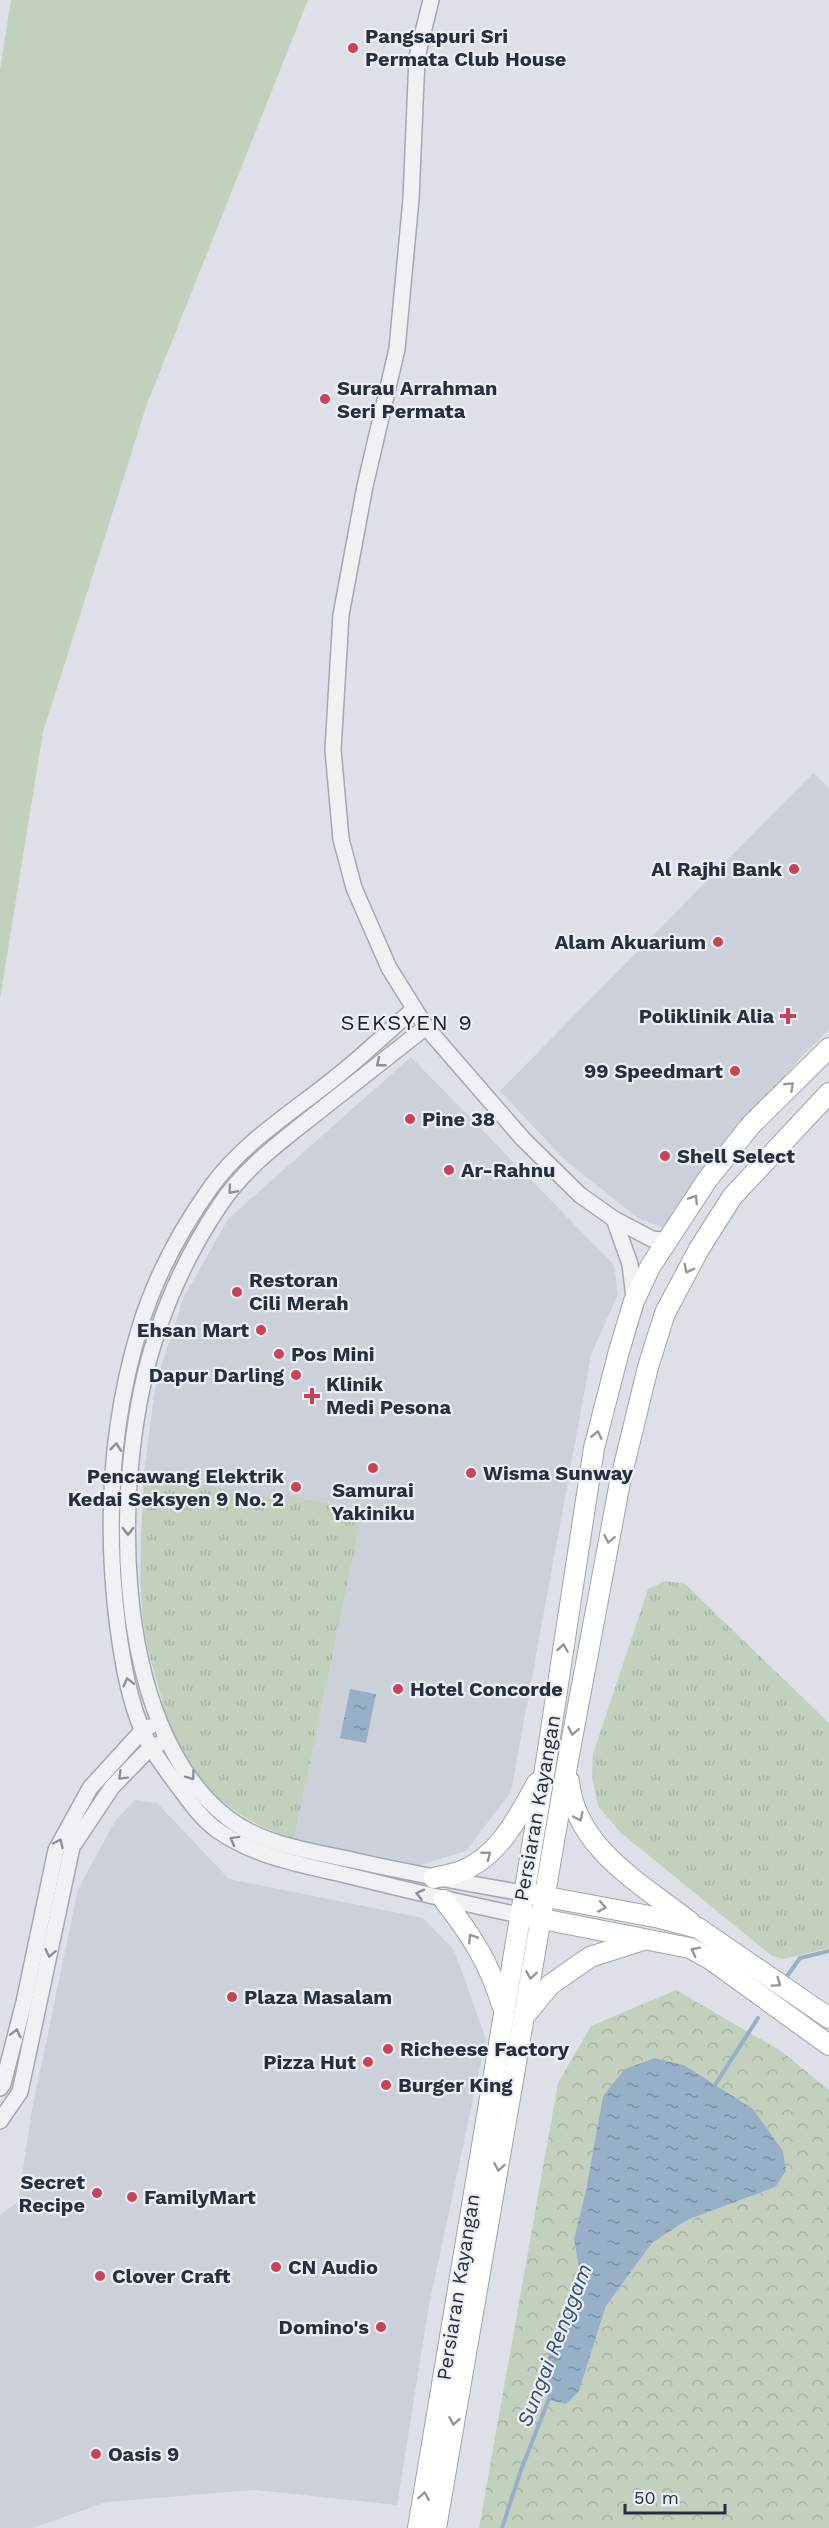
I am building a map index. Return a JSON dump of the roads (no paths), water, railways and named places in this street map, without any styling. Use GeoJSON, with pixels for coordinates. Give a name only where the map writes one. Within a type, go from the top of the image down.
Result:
{"type":"FeatureCollection","features":[{"type":"Feature","properties":{"kind":"main road","name":"Persiaran Kayangan"},"geometry":{"type":"LineString","coordinates":[[418,2528],[544,1769],[594,1448],[604,1406],[634,1300],[650,1267],[707,1180],[751,1125],[829,1048]]}},
{"type":"Feature","properties":{"kind":"main road","name":"Persiaran Kayangan"},"geometry":{"type":"LineString","coordinates":[[436,2528],[568,1760],[620,1482],[648,1367],[665,1313],[699,1249],[732,1197],[829,1093]]}},
{"type":"Feature","properties":{"kind":"main road"},"geometry":{"type":"LineString","coordinates":[[568,1760],[571,1797],[578,1817],[589,1836],[605,1855],[698,1928],[829,2018]]}},
{"type":"Feature","properties":{"kind":"main road"},"geometry":{"type":"LineString","coordinates":[[434,1878],[462,1871],[490,1854],[514,1824],[544,1769]]}},
{"type":"Feature","properties":{"kind":"main road"},"geometry":{"type":"LineString","coordinates":[[523,1893],[660,1918],[698,1928]]}},
{"type":"Feature","properties":{"kind":"main road"},"geometry":{"type":"LineString","coordinates":[[444,1900],[486,1960],[503,2011]]}},
{"type":"Feature","properties":{"kind":"main road"},"geometry":{"type":"LineString","coordinates":[[519,1915],[540,1917],[690,1948],[710,1959],[829,2045]]}},
{"type":"Feature","properties":{"kind":"main road"},"geometry":{"type":"LineString","coordinates":[[525,2015],[550,1985],[590,1957],[648,1939]]}},
{"type":"Feature","properties":{"kind":"street"},"geometry":{"type":"LineString","coordinates":[[431,0],[417,57],[411,199],[397,349],[365,486],[340,615],[333,750],[341,839],[354,888],[389,968],[413,1010],[426,1027],[499,1113],[551,1169],[580,1195],[614,1219],[652,1239],[662,1240],[671,1236]]}},
{"type":"Feature","properties":{"kind":"street"},"geometry":{"type":"LineString","coordinates":[[413,1010],[338,1076],[263,1134],[235,1160],[212,1186],[201,1203],[153,1292],[139,1328],[128,1373],[110,1496],[111,1569],[120,1645],[142,1731],[150,1748],[201,1816],[216,1829],[237,1842],[277,1859],[444,1900],[519,1915]]}},
{"type":"Feature","properties":{"kind":"street"},"geometry":{"type":"LineString","coordinates":[[426,1027],[274,1147],[243,1176],[221,1203],[193,1251],[179,1277],[157,1334],[137,1412],[128,1499],[128,1565],[141,1661],[159,1722],[168,1741],[192,1778],[229,1819],[250,1832],[289,1846],[434,1878],[523,1893]]}},
{"type":"Feature","properties":{"kind":"street"},"geometry":{"type":"LineString","coordinates":[[614,1219],[630,1264],[634,1300]]}},
{"type":"Feature","properties":{"kind":"street"},"geometry":{"type":"LineString","coordinates":[[0,2088],[3,2084],[24,2002],[56,1850],[90,1788],[142,1731],[159,1722]]}},
{"type":"Feature","properties":{"kind":"street"},"geometry":{"type":"LineString","coordinates":[[0,2121],[20,2092],[72,1847],[112,1786],[150,1748],[168,1741]]}},
{"type":"Feature","properties":{"kind":"water"},"geometry":{"type":"Polygon","coordinates":[[[350,1689],[376,1694],[366,1743],[340,1738],[350,1689]]]}},
{"type":"Feature","properties":{"kind":"water"},"geometry":{"type":"Polygon","coordinates":[[[655,2058],[684,2065],[753,2109],[783,2151],[786,2171],[775,2187],[687,2220],[652,2243],[606,2306],[579,2391],[566,2404],[549,2400],[542,2378],[553,2340],[580,2274],[574,2239],[586,2190],[603,2096],[625,2069],[655,2058]]]}},
{"type":"Feature","properties":{"kind":"waterway","name":"Sungai Renggam"},"geometry":{"type":"LineString","coordinates":[[785,1979],[800,1958],[829,1951]]}},
{"type":"Feature","properties":{"kind":"waterway","name":"Sungai Renggam"},"geometry":{"type":"LineString","coordinates":[[716,2090],[715,2085],[758,2018]]}},
{"type":"Feature","properties":{"kind":"waterway","name":"Sungai Renggam"},"geometry":{"type":"LineString","coordinates":[[502,2528],[521,2470],[550,2396]]}},
{"type":"Feature","properties":{"kind":"place","name":"Pangsapuri Sri Permata Club House"},"geometry":{"type":"Point","coordinates":[353,48]}},
{"type":"Feature","properties":{"kind":"place","name":"Surau Arrahman Seri Permata"},"geometry":{"type":"Point","coordinates":[325,399]}},
{"type":"Feature","properties":{"kind":"place","name":"Al Rajhi Bank"},"geometry":{"type":"Point","coordinates":[794,869]}},
{"type":"Feature","properties":{"kind":"place","name":"Alam Akuarium"},"geometry":{"type":"Point","coordinates":[718,942]}},
{"type":"Feature","properties":{"kind":"place","name":"Poliklinik Alia"},"geometry":{"type":"Point","coordinates":[788,1016]}},
{"type":"Feature","properties":{"kind":"place","name":"99 Speedmart"},"geometry":{"type":"Point","coordinates":[735,1071]}},
{"type":"Feature","properties":{"kind":"place","name":"Pine 38"},"geometry":{"type":"Point","coordinates":[410,1119]}},
{"type":"Feature","properties":{"kind":"place","name":"Shell Select"},"geometry":{"type":"Point","coordinates":[665,1156]}},
{"type":"Feature","properties":{"kind":"place","name":"Ar-Rahnu"},"geometry":{"type":"Point","coordinates":[449,1170]}},
{"type":"Feature","properties":{"kind":"place","name":"Restoran Cili Merah"},"geometry":{"type":"Point","coordinates":[237,1292]}},
{"type":"Feature","properties":{"kind":"place","name":"Ehsan Mart"},"geometry":{"type":"Point","coordinates":[261,1330]}},
{"type":"Feature","properties":{"kind":"place","name":"Pos Mini"},"geometry":{"type":"Point","coordinates":[279,1354]}},
{"type":"Feature","properties":{"kind":"place","name":"Dapur Darling"},"geometry":{"type":"Point","coordinates":[296,1375]}},
{"type":"Feature","properties":{"kind":"place","name":"Klinik Medi Pesona"},"geometry":{"type":"Point","coordinates":[312,1396]}},
{"type":"Feature","properties":{"kind":"place","name":"Samurai Yakiniku"},"geometry":{"type":"Point","coordinates":[373,1468]}},
{"type":"Feature","properties":{"kind":"place","name":"Wisma Sunway"},"geometry":{"type":"Point","coordinates":[471,1473]}},
{"type":"Feature","properties":{"kind":"place","name":"Pencawang Elektrik Kedai Seksyen 9 No. 2"},"geometry":{"type":"Point","coordinates":[296,1487]}},
{"type":"Feature","properties":{"kind":"place","name":"Hotel Concorde"},"geometry":{"type":"Point","coordinates":[398,1689]}},
{"type":"Feature","properties":{"kind":"place","name":"Plaza Masalam"},"geometry":{"type":"Point","coordinates":[232,1997]}},
{"type":"Feature","properties":{"kind":"place","name":"Richeese Factory"},"geometry":{"type":"Point","coordinates":[388,2049]}},
{"type":"Feature","properties":{"kind":"place","name":"Pizza Hut"},"geometry":{"type":"Point","coordinates":[368,2062]}},
{"type":"Feature","properties":{"kind":"place","name":"Burger King"},"geometry":{"type":"Point","coordinates":[386,2085]}},
{"type":"Feature","properties":{"kind":"place","name":"Secret Recipe"},"geometry":{"type":"Point","coordinates":[97,2193]}},
{"type":"Feature","properties":{"kind":"place","name":"FamilyMart"},"geometry":{"type":"Point","coordinates":[132,2197]}},
{"type":"Feature","properties":{"kind":"place","name":"CN Audio"},"geometry":{"type":"Point","coordinates":[276,2267]}},
{"type":"Feature","properties":{"kind":"place","name":"Clover Craft"},"geometry":{"type":"Point","coordinates":[100,2276]}},
{"type":"Feature","properties":{"kind":"place","name":"Domino's"},"geometry":{"type":"Point","coordinates":[381,2327]}},
{"type":"Feature","properties":{"kind":"place","name":"Oasis 9"},"geometry":{"type":"Point","coordinates":[96,2454]}},
{"type":"Feature","properties":{"kind":"district","name":"SEKSYEN 9"},"geometry":{"type":"Point","coordinates":[407,1022]}}]}
